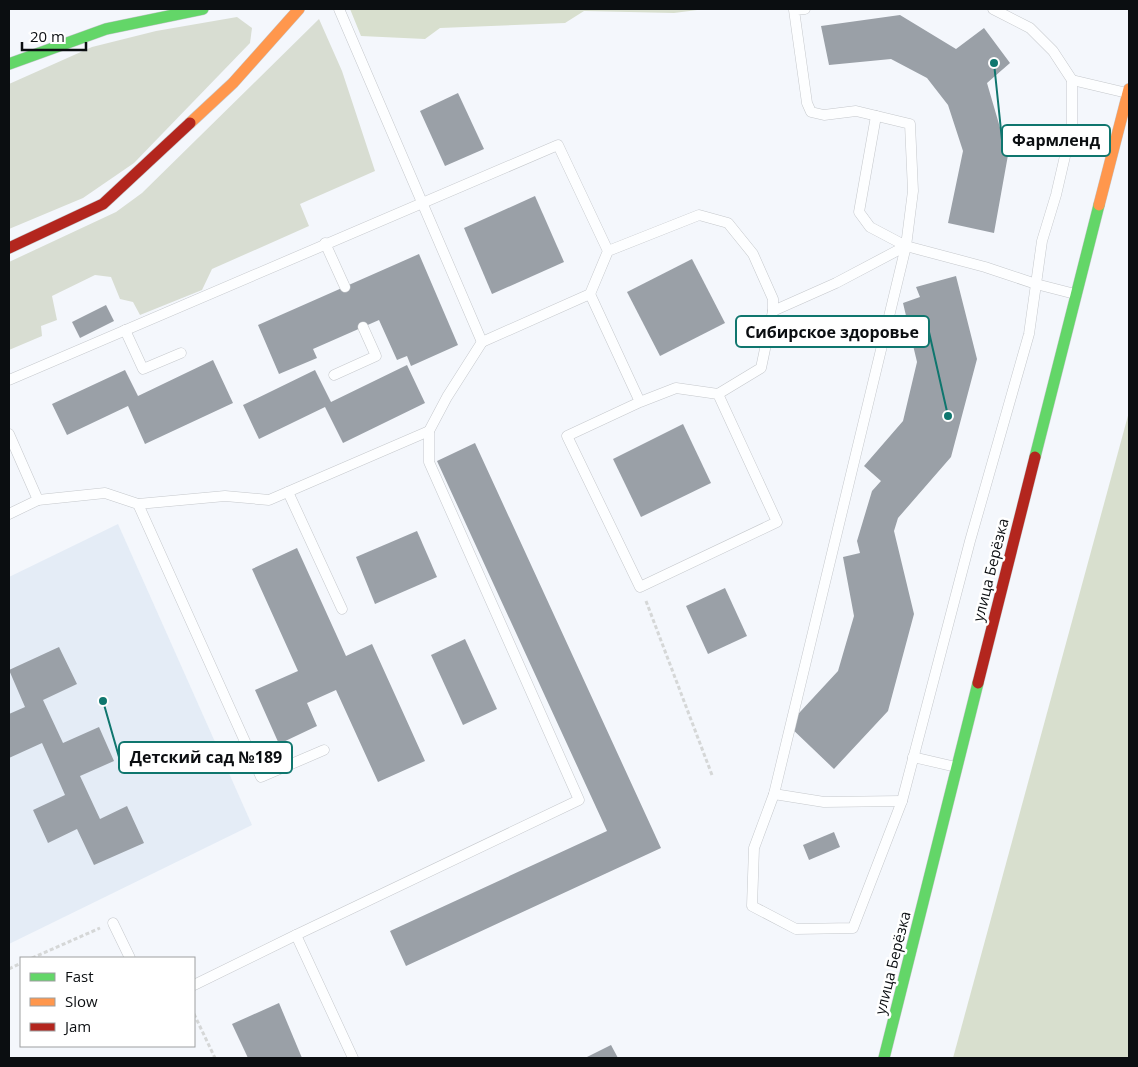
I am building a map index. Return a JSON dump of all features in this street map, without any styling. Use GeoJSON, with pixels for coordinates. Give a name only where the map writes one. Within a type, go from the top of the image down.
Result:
{"type":"FeatureCollection","features":[{"type":"Feature","properties":{"kind":"main road"},"geometry":{"type":"LineString","coordinates":[[9,64],[106,29],[203,9]]}},
{"type":"Feature","properties":{"kind":"main road"},"geometry":{"type":"LineString","coordinates":[[9,248],[103,204],[233,82],[299,9]]}},
{"type":"Feature","properties":{"kind":"main road","name":"улица Берёзка"},"geometry":{"type":"LineString","coordinates":[[884,1058],[1129,91]]}},
{"type":"Feature","properties":{"kind":"lane"},"geometry":{"type":"LineString","coordinates":[[339,9],[482,342]]}},
{"type":"Feature","properties":{"kind":"lane"},"geometry":{"type":"LineString","coordinates":[[805,9],[794,10],[811,112],[824,115],[856,111],[910,124],[913,191],[906,246],[774,794],[754,848],[752,906],[796,929],[853,928],[902,801],[970,541],[1029,334],[1042,241],[1056,195],[1072,126],[1072,80],[1053,51],[1030,28],[993,9]]}},
{"type":"Feature","properties":{"kind":"lane"},"geometry":{"type":"LineString","coordinates":[[1072,80],[1129,91]]}},
{"type":"Feature","properties":{"kind":"lane"},"geometry":{"type":"LineString","coordinates":[[876,116],[859,212],[870,227],[906,246],[985,267],[1076,295]]}},
{"type":"Feature","properties":{"kind":"lane"},"geometry":{"type":"LineString","coordinates":[[9,380],[325,243],[558,145],[608,251]]}},
{"type":"Feature","properties":{"kind":"lane"},"geometry":{"type":"LineString","coordinates":[[195,985],[579,800],[429,462],[429,431],[447,397],[482,342],[590,294],[608,251],[699,215],[728,223],[753,254],[773,299],[773,311],[761,368],[718,394],[676,388],[640,402],[567,436],[640,587],[777,522],[718,394]]}},
{"type":"Feature","properties":{"kind":"lane"},"geometry":{"type":"LineString","coordinates":[[325,243],[345,287]]}},
{"type":"Feature","properties":{"kind":"lane"},"geometry":{"type":"LineString","coordinates":[[773,311],[836,283],[906,246]]}},
{"type":"Feature","properties":{"kind":"lane"},"geometry":{"type":"LineString","coordinates":[[590,294],[640,402]]}},
{"type":"Feature","properties":{"kind":"lane"},"geometry":{"type":"LineString","coordinates":[[334,375],[376,356],[363,327]]}},
{"type":"Feature","properties":{"kind":"lane"},"geometry":{"type":"LineString","coordinates":[[125,330],[143,369],[181,352]]}},
{"type":"Feature","properties":{"kind":"lane"},"geometry":{"type":"LineString","coordinates":[[9,514],[38,500],[105,493],[138,504],[225,496],[269,500],[429,431]]}},
{"type":"Feature","properties":{"kind":"lane"},"geometry":{"type":"LineString","coordinates":[[9,434],[38,500]]}},
{"type":"Feature","properties":{"kind":"lane"},"geometry":{"type":"LineString","coordinates":[[288,492],[342,609]]}},
{"type":"Feature","properties":{"kind":"lane"},"geometry":{"type":"LineString","coordinates":[[138,504],[261,777],[324,750]]}},
{"type":"Feature","properties":{"kind":"lane"},"geometry":{"type":"LineString","coordinates":[[914,757],[957,768]]}},
{"type":"Feature","properties":{"kind":"lane"},"geometry":{"type":"LineString","coordinates":[[774,794],[824,802],[902,801]]}},
{"type":"Feature","properties":{"kind":"lane"},"geometry":{"type":"LineString","coordinates":[[113,923],[130,957]]}},
{"type":"Feature","properties":{"kind":"lane"},"geometry":{"type":"LineString","coordinates":[[296,935],[353,1058]]}},
{"type":"Feature","properties":{"kind":"path"},"geometry":{"type":"LineString","coordinates":[[640,587],[712,775]]}},
{"type":"Feature","properties":{"kind":"path"},"geometry":{"type":"LineString","coordinates":[[34,957],[113,923]]}},
{"type":"Feature","properties":{"kind":"path"},"geometry":{"type":"LineString","coordinates":[[195,1016],[215,1058]]}},
{"type":"Feature","properties":{"kind":"shaded area"},"geometry":{"type":"Polygon","coordinates":[[[237,17],[252,28],[250,43],[134,163],[83,198],[9,229],[9,84],[92,47],[156,31],[237,17]]]}},
{"type":"Feature","properties":{"kind":"shaded area"},"geometry":{"type":"Polygon","coordinates":[[[319,19],[342,71],[375,171],[300,204],[309,226],[212,269],[202,290],[140,315],[133,302],[120,299],[111,277],[95,275],[52,296],[57,320],[41,326],[42,336],[9,350],[9,262],[116,212],[142,193],[319,19]]]}},
{"type":"Feature","properties":{"kind":"shaded area"},"geometry":{"type":"Polygon","coordinates":[[[118,524],[252,825],[9,944],[9,577],[118,524]]]}},
{"type":"Feature","properties":{"kind":"green space"},"geometry":{"type":"Polygon","coordinates":[[[350,9],[705,9],[674,13],[584,11],[565,23],[440,28],[425,39],[361,36],[350,9]]]}},
{"type":"Feature","properties":{"kind":"green space"},"geometry":{"type":"Polygon","coordinates":[[[1129,412],[1129,1058],[953,1058],[1129,412]]]}},
{"type":"Feature","properties":{"kind":"building"},"geometry":{"type":"Polygon","coordinates":[[[900,15],[956,49],[984,28],[1010,63],[987,83],[1008,155],[994,233],[948,223],[963,151],[948,105],[927,78],[891,59],[829,65],[821,26],[900,15]]]}},
{"type":"Feature","properties":{"kind":"building"},"geometry":{"type":"Polygon","coordinates":[[[458,93],[484,149],[445,166],[420,111],[458,93]]]}},
{"type":"Feature","properties":{"kind":"building"},"geometry":{"type":"Polygon","coordinates":[[[535,196],[564,262],[492,294],[464,228],[535,196]]]}},
{"type":"Feature","properties":{"kind":"building"},"geometry":{"type":"Polygon","coordinates":[[[419,254],[458,345],[411,366],[407,356],[397,360],[379,320],[313,349],[317,358],[279,374],[258,325],[419,254]]]}},
{"type":"Feature","properties":{"kind":"building"},"geometry":{"type":"Polygon","coordinates":[[[692,259],[725,323],[660,356],[627,292],[692,259]]]}},
{"type":"Feature","properties":{"kind":"building"},"geometry":{"type":"Polygon","coordinates":[[[956,276],[977,359],[951,457],[898,518],[894,531],[914,614],[888,711],[834,769],[788,725],[838,671],[854,616],[843,557],[860,553],[857,541],[872,491],[881,481],[864,466],[903,421],[917,362],[903,303],[920,297],[916,287],[956,276]]]}},
{"type":"Feature","properties":{"kind":"building"},"geometry":{"type":"Polygon","coordinates":[[[106,305],[114,321],[80,338],[72,322],[106,305]]]}},
{"type":"Feature","properties":{"kind":"building"},"geometry":{"type":"Polygon","coordinates":[[[213,360],[233,403],[145,444],[128,406],[67,435],[52,404],[125,370],[138,396],[213,360]]]}},
{"type":"Feature","properties":{"kind":"building"},"geometry":{"type":"Polygon","coordinates":[[[407,365],[425,403],[343,443],[325,407],[259,439],[243,405],[315,370],[331,402],[407,365]]]}},
{"type":"Feature","properties":{"kind":"building"},"geometry":{"type":"Polygon","coordinates":[[[683,424],[711,483],[641,517],[613,459],[683,424]]]}},
{"type":"Feature","properties":{"kind":"building"},"geometry":{"type":"Polygon","coordinates":[[[475,443],[661,848],[406,966],[390,931],[607,831],[437,461],[475,443]]]}},
{"type":"Feature","properties":{"kind":"building"},"geometry":{"type":"Polygon","coordinates":[[[417,531],[437,577],[375,604],[356,557],[417,531]]]}},
{"type":"Feature","properties":{"kind":"building"},"geometry":{"type":"Polygon","coordinates":[[[297,548],[346,656],[372,644],[425,761],[378,782],[336,690],[307,703],[317,726],[279,744],[255,690],[298,671],[252,569],[297,548]]]}},
{"type":"Feature","properties":{"kind":"building"},"geometry":{"type":"Polygon","coordinates":[[[725,588],[747,636],[708,654],[686,606],[725,588]]]}},
{"type":"Feature","properties":{"kind":"building"},"geometry":{"type":"Polygon","coordinates":[[[465,639],[497,709],[463,725],[431,655],[465,639]]]}},
{"type":"Feature","properties":{"kind":"building"},"geometry":{"type":"Polygon","coordinates":[[[59,647],[77,684],[43,700],[63,743],[99,727],[114,761],[80,776],[100,819],[127,806],[144,843],[94,865],[77,829],[48,843],[33,810],[65,795],[42,743],[9,758],[9,714],[25,707],[9,670],[59,647]]]}},
{"type":"Feature","properties":{"kind":"building"},"geometry":{"type":"Polygon","coordinates":[[[834,832],[840,847],[809,860],[803,845],[834,832]]]}},
{"type":"Feature","properties":{"kind":"building"},"geometry":{"type":"Polygon","coordinates":[[[279,1003],[302,1058],[248,1058],[232,1024],[279,1003]]]}},
{"type":"Feature","properties":{"kind":"building"},"geometry":{"type":"Polygon","coordinates":[[[611,1045],[618,1058],[585,1058],[611,1045]]]}},
{"type":"Feature","properties":{"kind":"traffic: fast"},"geometry":{"type":"LineString","coordinates":[[9,64],[106,29],[203,9]]}},
{"type":"Feature","properties":{"kind":"traffic: fast"},"geometry":{"type":"LineString","coordinates":[[1035,457],[1099,205]]}},
{"type":"Feature","properties":{"kind":"traffic: fast"},"geometry":{"type":"LineString","coordinates":[[884,1058],[978,683]]}},
{"type":"Feature","properties":{"kind":"traffic: slow"},"geometry":{"type":"LineString","coordinates":[[190,123],[233,83],[299,9]]}},
{"type":"Feature","properties":{"kind":"traffic: slow"},"geometry":{"type":"LineString","coordinates":[[1099,205],[1129,89]]}},
{"type":"Feature","properties":{"kind":"traffic: jam"},"geometry":{"type":"LineString","coordinates":[[9,248],[103,204],[190,123]]}},
{"type":"Feature","properties":{"kind":"traffic: jam"},"geometry":{"type":"LineString","coordinates":[[978,683],[1035,457]]}},
{"type":"Feature","properties":{"kind":"place","name":"Фармленд"},"geometry":{"type":"Point","coordinates":[994,63]}},
{"type":"Feature","properties":{"kind":"place","name":"Сибирское здоровье"},"geometry":{"type":"Point","coordinates":[948,416]}},
{"type":"Feature","properties":{"kind":"place","name":"Детский сад №189"},"geometry":{"type":"Point","coordinates":[103,701]}}]}
